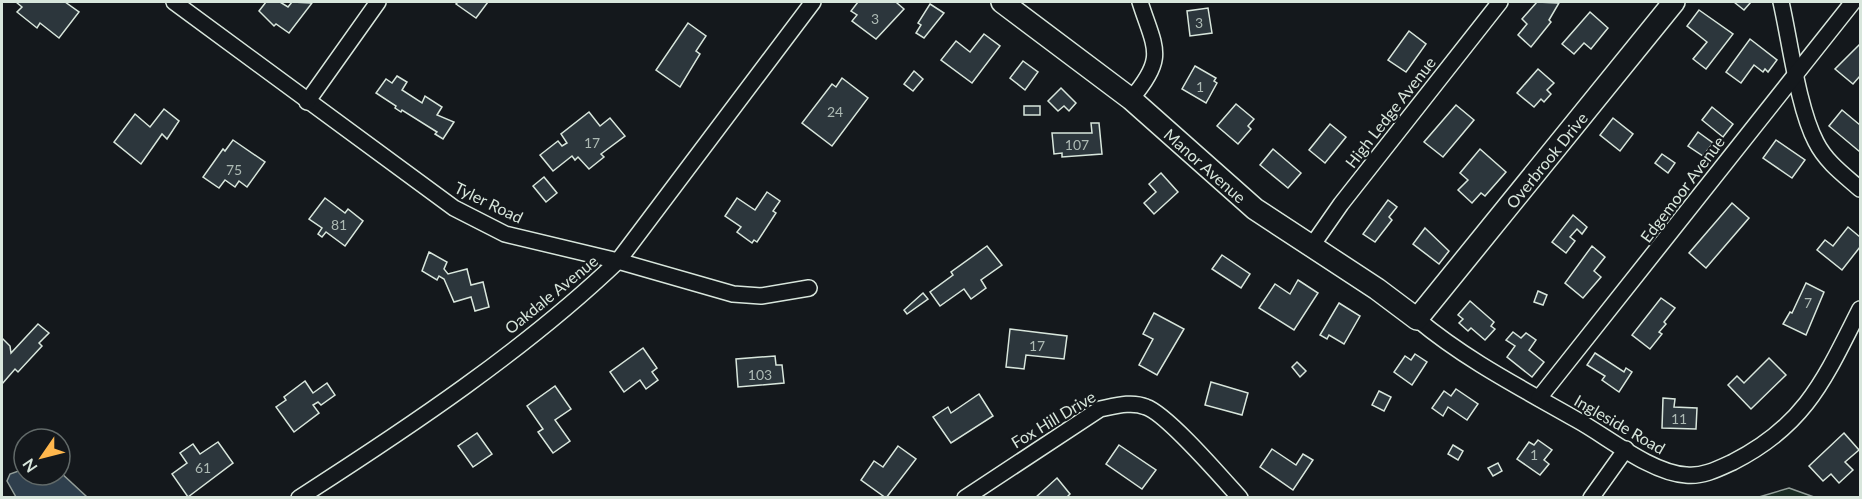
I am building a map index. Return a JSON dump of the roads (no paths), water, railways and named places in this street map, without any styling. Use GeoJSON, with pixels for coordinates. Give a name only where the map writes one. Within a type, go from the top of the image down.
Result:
{"type":"FeatureCollection","features":[{"type":"Feature","properties":{"kind":"street","name":"Tyler Road"},"geometry":{"type":"LineString","coordinates":[[174,2],[454,208],[505,234],[618,261],[733,294],[761,296],[809,288]]}},
{"type":"Feature","properties":{"kind":"street"},"geometry":{"type":"LineString","coordinates":[[308,102],[378,2]]}},
{"type":"Feature","properties":{"kind":"street","name":"Oakdale Avenue"},"geometry":{"type":"LineString","coordinates":[[299,498],[406,429],[584,293],[618,261],[813,2]]}},
{"type":"Feature","properties":{"kind":"street","name":"Manor Avenue"},"geometry":{"type":"LineString","coordinates":[[1002,2],[1131,99],[1255,209],[1377,289],[1417,319]]}},
{"type":"Feature","properties":{"kind":"street"},"geometry":{"type":"LineString","coordinates":[[1131,99],[1151,74],[1155,62],[1152,34],[1140,2]]}},
{"type":"Feature","properties":{"kind":"street","name":"High Ledge Avenue"},"geometry":{"type":"LineString","coordinates":[[1311,247],[1341,204],[1500,2]]}},
{"type":"Feature","properties":{"kind":"street","name":"Overbrook Drive"},"geometry":{"type":"LineString","coordinates":[[1417,319],[1674,2]]}},
{"type":"Feature","properties":{"kind":"street"},"geometry":{"type":"LineString","coordinates":[[1781,2],[1796,72],[1816,143],[1834,167],[1860,189]]}},
{"type":"Feature","properties":{"kind":"street","name":"Edgemoor Avenue"},"geometry":{"type":"LineString","coordinates":[[1539,398],[1559,370],[1688,214],[1796,72],[1853,2]]}},
{"type":"Feature","properties":{"kind":"street","name":"Ingleside Road"},"geometry":{"type":"LineString","coordinates":[[1417,319],[1468,358],[1626,449],[1661,468],[1685,476],[1710,472],[1751,453],[1784,430],[1808,403],[1829,370],[1860,309]]}},
{"type":"Feature","properties":{"kind":"street","name":"Fox Hill Drive"},"geometry":{"type":"LineString","coordinates":[[965,498],[1100,408],[1124,404],[1146,406],[1156,413],[1201,454],[1240,498]]}},
{"type":"Feature","properties":{"kind":"street"},"geometry":{"type":"LineString","coordinates":[[1591,498],[1626,449]]}},
{"type":"Feature","properties":{"kind":"water"},"geometry":{"type":"Polygon","coordinates":[[[12,473],[12,487],[72,487],[72,483],[87,497],[16,497],[7,481],[12,473]]]}}]}
